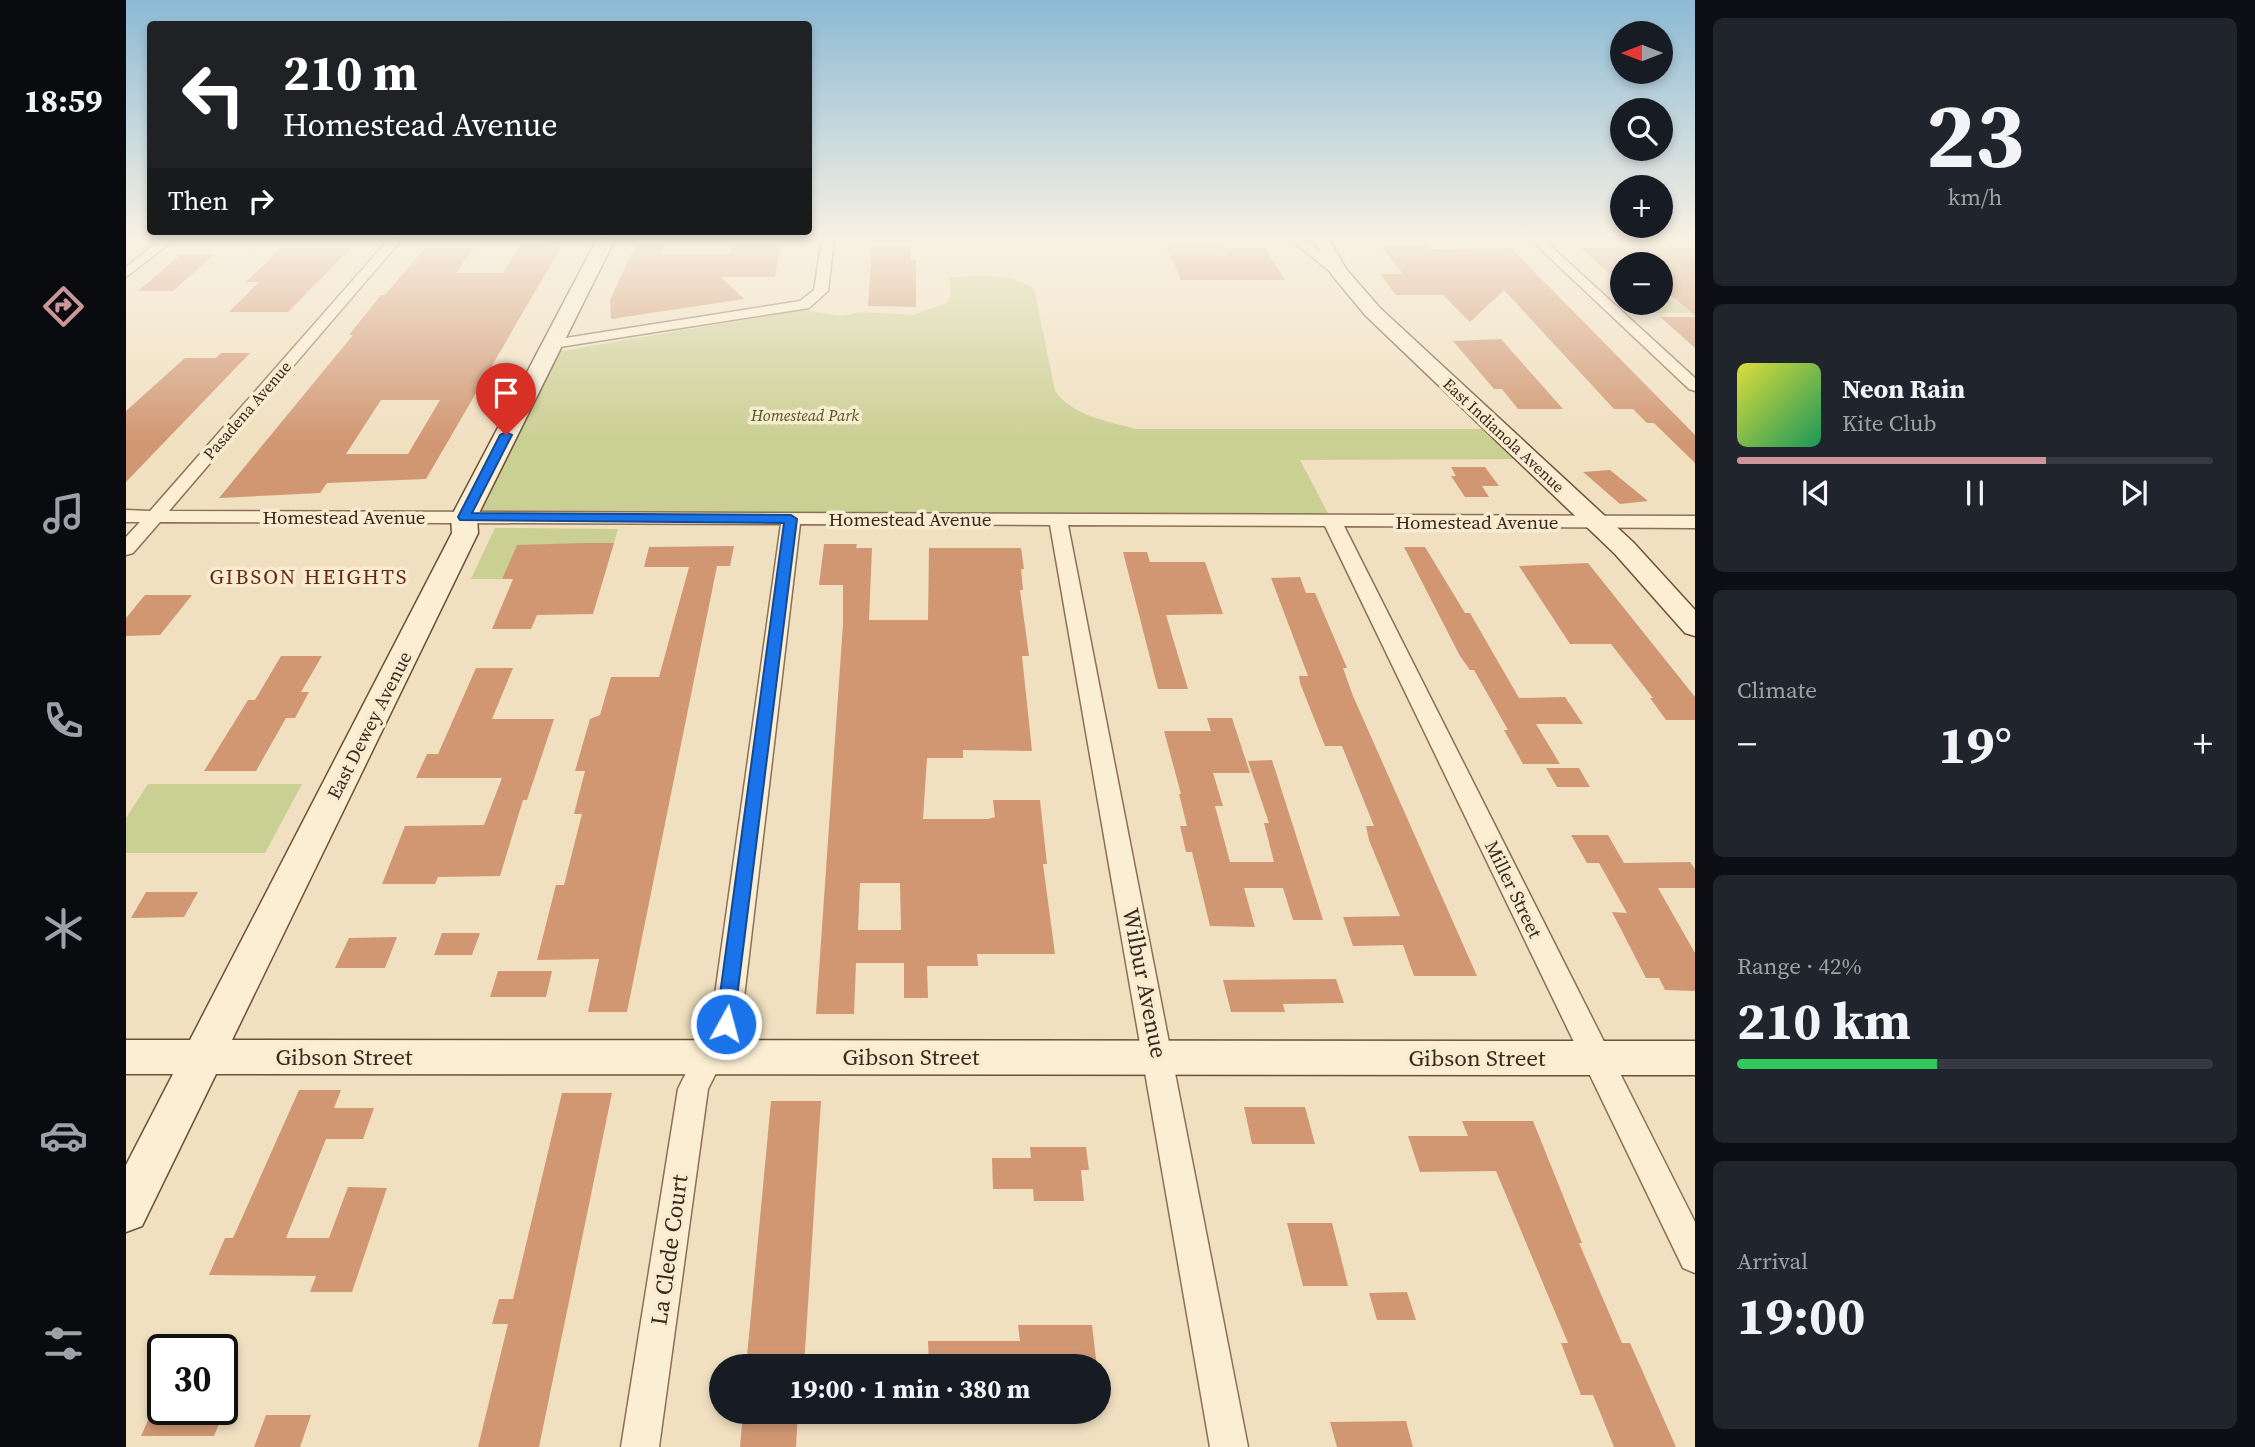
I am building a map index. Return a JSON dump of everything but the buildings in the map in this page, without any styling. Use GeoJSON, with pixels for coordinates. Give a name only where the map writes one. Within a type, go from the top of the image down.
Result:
{"type":"FeatureCollection","features":[{"type":"Feature","properties":{"kind":"street","name":"Pasadena Avenue"},"geometry":{"type":"LineString","coordinates":[[126,549],[337,307]]}},
{"type":"Feature","properties":{"kind":"street","name":"East Dewey Avenue"},"geometry":{"type":"LineString","coordinates":[[126,1211],[465,533],[464,517],[572,307]]}},
{"type":"Feature","properties":{"kind":"street"},"geometry":{"type":"LineString","coordinates":[[553,344],[794,307]]}},
{"type":"Feature","properties":{"kind":"street","name":"East Indianola Avenue"},"geometry":{"type":"LineString","coordinates":[[1370,307],[1598,523],[1695,627]]}},
{"type":"Feature","properties":{"kind":"street"},"geometry":{"type":"LineString","coordinates":[[1609,307],[1695,386]]}},
{"type":"Feature","properties":{"kind":"street","name":"Homestead Avenue"},"geometry":{"type":"LineString","coordinates":[[126,516],[1695,522]]}},
{"type":"Feature","properties":{"kind":"street","name":"La Clede Court"},"geometry":{"type":"LineString","coordinates":[[640,1447],[693,1088],[726,1024],[791,519]]}},
{"type":"Feature","properties":{"kind":"street","name":"Wilbur Avenue"},"geometry":{"type":"LineString","coordinates":[[1058,520],[1229,1447]]}},
{"type":"Feature","properties":{"kind":"street","name":"Miller Street"},"geometry":{"type":"LineString","coordinates":[[1332,522],[1695,1257]]}},
{"type":"Feature","properties":{"kind":"street","name":"Gibson Street"},"geometry":{"type":"LineString","coordinates":[[126,1057],[1695,1058]]}},
{"type":"Feature","properties":{"kind":"green space","name":"Homestead Park"},"geometry":{"type":"Polygon","coordinates":[[[937,307],[1038,307],[1055,391],[1081,412],[1136,429],[1498,429],[1530,459],[1300,460],[1332,521],[464,517],[555,352],[802,310],[842,316],[860,312],[913,315],[937,307]]]}},
{"type":"Feature","properties":{"kind":"green space"},"geometry":{"type":"Polygon","coordinates":[[[1673,307],[1682,307],[1690,313],[1673,313],[1673,307]]]}},
{"type":"Feature","properties":{"kind":"green space"},"geometry":{"type":"Polygon","coordinates":[[[495,528],[618,529],[614,543],[585,543],[583,549],[517,545],[502,579],[471,579],[495,528]]]}},
{"type":"Feature","properties":{"kind":"green space"},"geometry":{"type":"Polygon","coordinates":[[[148,784],[302,784],[265,853],[126,853],[126,818],[148,784]]]}},
{"type":"Feature","properties":{"kind":"district","name":"GIBSON HEIGHTS"},"geometry":{"type":"Point","coordinates":[309,577]}},
{"type":"Feature","properties":{"kind":"route"},"geometry":{"type":"LineString","coordinates":[[506,435],[464,517],[791,519],[726,1024]]}}]}
